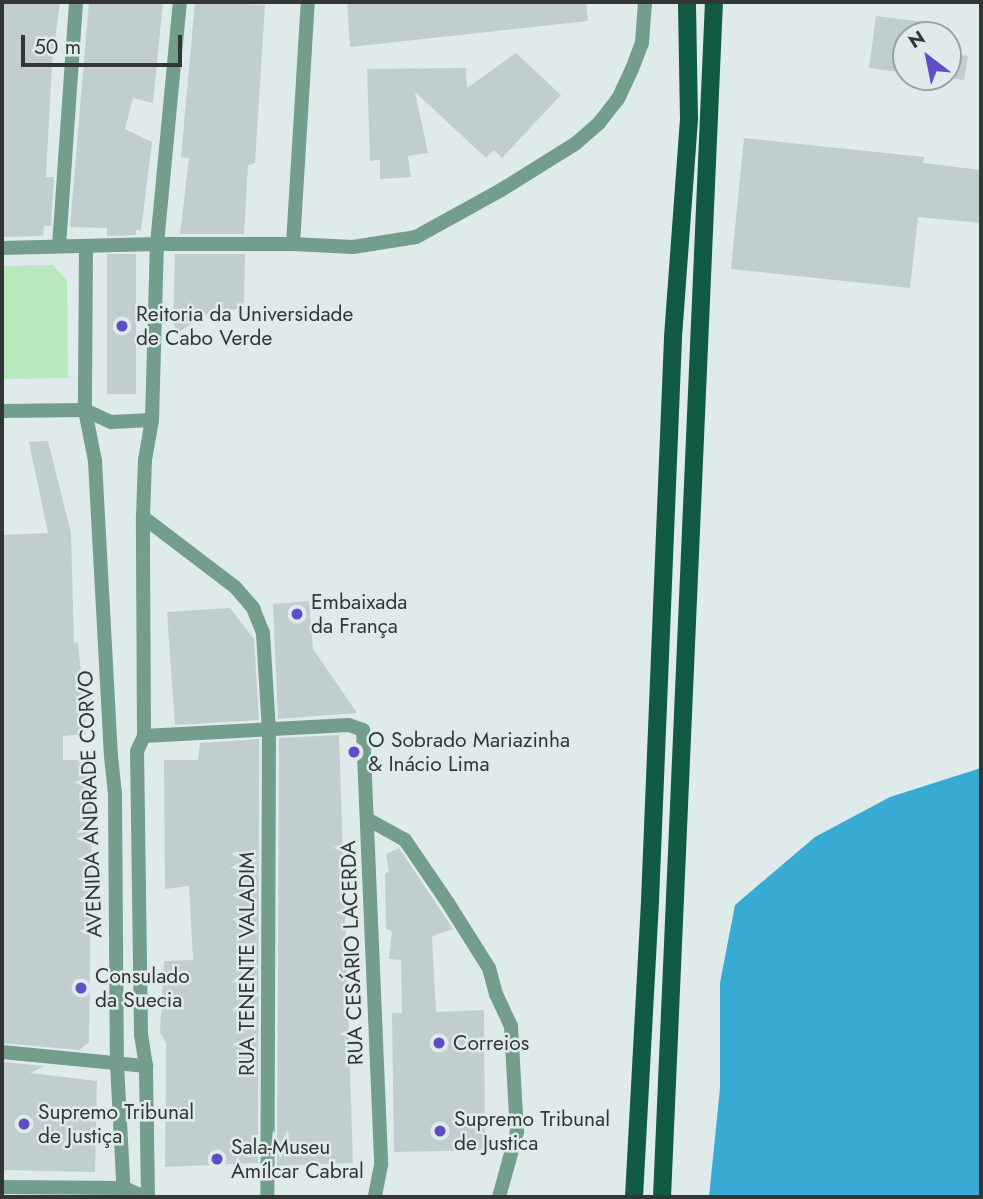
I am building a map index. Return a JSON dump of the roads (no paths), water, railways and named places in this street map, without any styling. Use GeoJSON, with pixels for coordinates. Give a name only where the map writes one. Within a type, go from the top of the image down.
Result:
{"type":"FeatureCollection","features":[{"type":"Feature","properties":{"kind":"main road"},"geometry":{"type":"LineString","coordinates":[[634,1197],[650,901],[670,405],[689,119],[687,2]]}},
{"type":"Feature","properties":{"kind":"main road"},"geometry":{"type":"LineString","coordinates":[[662,1197],[714,2]]}},
{"type":"Feature","properties":{"kind":"street"},"geometry":{"type":"LineString","coordinates":[[59,246],[76,2]]}},
{"type":"Feature","properties":{"kind":"street"},"geometry":{"type":"LineString","coordinates":[[2,1186],[124,1193],[146,1197],[146,1066],[141,1034],[137,751],[144,736],[143,517],[145,460],[152,421],[157,244],[180,2]]}},
{"type":"Feature","properties":{"kind":"street"},"geometry":{"type":"LineString","coordinates":[[293,244],[308,2]]}},
{"type":"Feature","properties":{"kind":"street"},"geometry":{"type":"LineString","coordinates":[[2,248],[157,244],[353,247],[416,237],[443,225],[575,144],[599,123],[618,99],[642,43],[645,2]]}},
{"type":"Feature","properties":{"kind":"street","name":"AVENIDA ANDRADE CORVO"},"geometry":{"type":"LineString","coordinates":[[86,247],[85,410],[94,461],[111,756],[116,793],[117,1064],[124,1193]]}},
{"type":"Feature","properties":{"kind":"street"},"geometry":{"type":"LineString","coordinates":[[2,411],[85,410],[111,422],[152,421]]}},
{"type":"Feature","properties":{"kind":"street","name":"RUA TENENTE VALADIM"},"geometry":{"type":"LineString","coordinates":[[143,517],[235,587],[253,608],[263,634],[269,730],[267,1197]]}},
{"type":"Feature","properties":{"kind":"street","name":"RUA CESÁRIO LACERDA"},"geometry":{"type":"LineString","coordinates":[[269,730],[341,725],[363,730],[369,820],[381,1165],[375,1197]]}},
{"type":"Feature","properties":{"kind":"street"},"geometry":{"type":"LineString","coordinates":[[144,736],[269,730]]}},
{"type":"Feature","properties":{"kind":"street"},"geometry":{"type":"LineString","coordinates":[[369,820],[405,840],[449,903],[489,968],[496,994],[511,1026],[517,1132],[499,1197]]}},
{"type":"Feature","properties":{"kind":"street"},"geometry":{"type":"LineString","coordinates":[[2,1052],[146,1066]]}},
{"type":"Feature","properties":{"kind":"water"},"geometry":{"type":"Polygon","coordinates":[[[981,768],[981,1197],[709,1197],[720,1088],[720,983],[735,905],[815,837],[890,797],[981,768]]]}},
{"type":"Feature","properties":{"kind":"place","name":"Reitoria da Universidade de Cabo Verde"},"geometry":{"type":"Point","coordinates":[122,326]}},
{"type":"Feature","properties":{"kind":"place","name":"Embaixada da França"},"geometry":{"type":"Point","coordinates":[297,614]}},
{"type":"Feature","properties":{"kind":"place","name":"O Sobrado Mariazinha & Inácio Lima"},"geometry":{"type":"Point","coordinates":[354,752]}},
{"type":"Feature","properties":{"kind":"place","name":"Consulado da Suecia"},"geometry":{"type":"Point","coordinates":[81,988]}},
{"type":"Feature","properties":{"kind":"place","name":"Correios"},"geometry":{"type":"Point","coordinates":[439,1043]}},
{"type":"Feature","properties":{"kind":"place","name":"Supremo Tribunal de Justiça"},"geometry":{"type":"Point","coordinates":[24,1124]}},
{"type":"Feature","properties":{"kind":"place","name":"Supremo Tribunal de Justica"},"geometry":{"type":"Point","coordinates":[440,1131]}},
{"type":"Feature","properties":{"kind":"place","name":"Sala-Museu Amílcar Cabral"},"geometry":{"type":"Point","coordinates":[217,1159]}}]}
